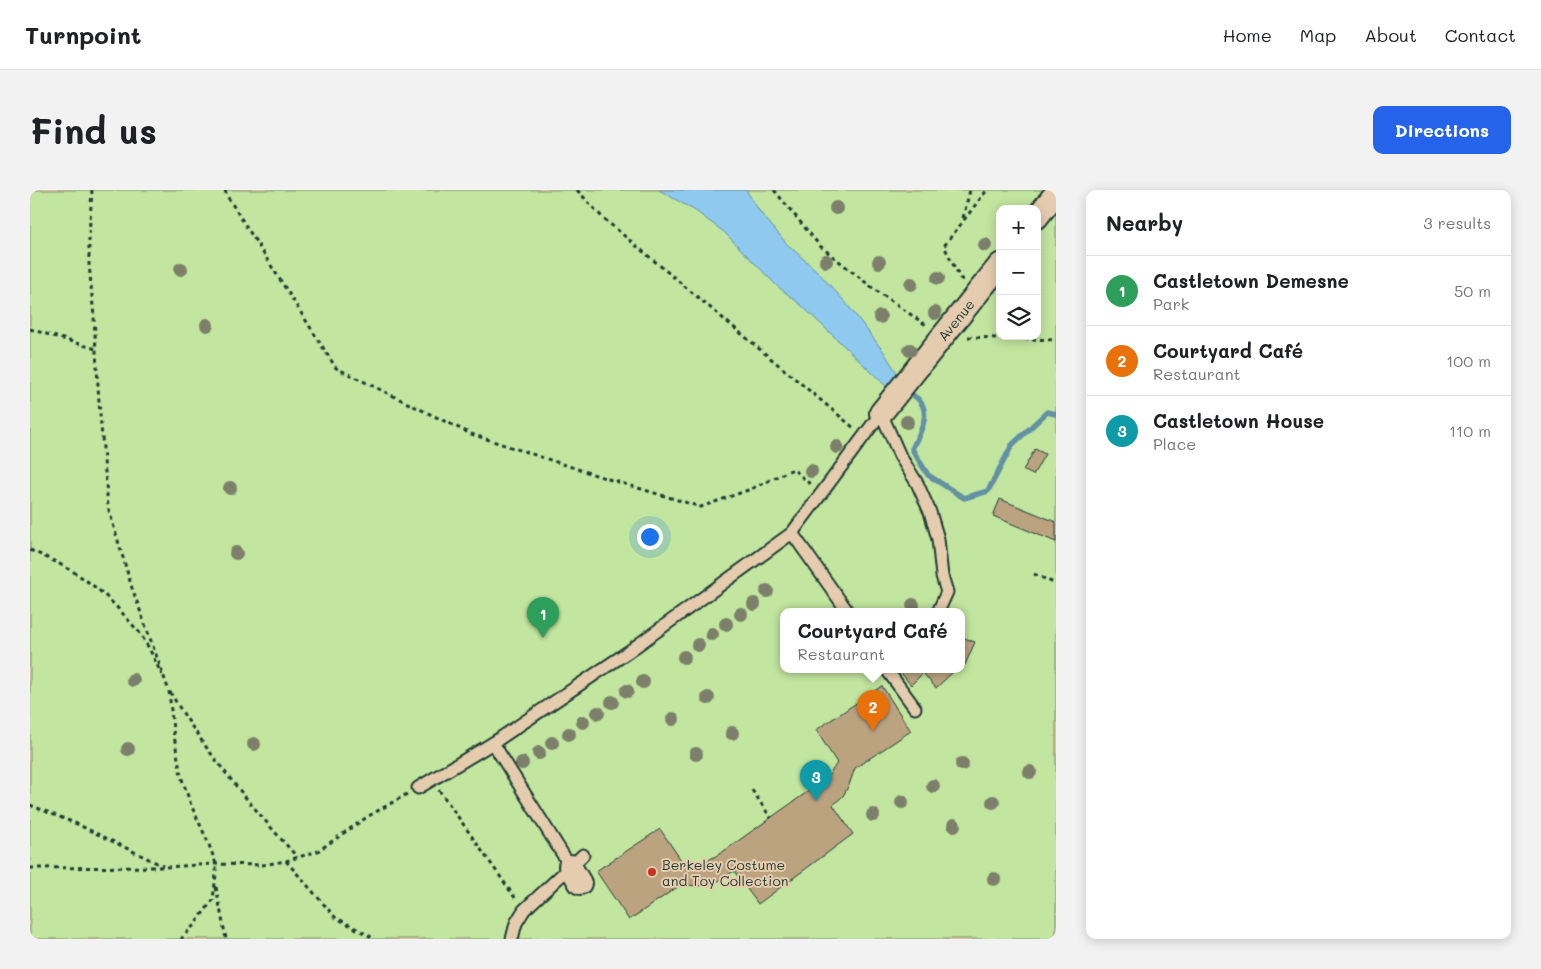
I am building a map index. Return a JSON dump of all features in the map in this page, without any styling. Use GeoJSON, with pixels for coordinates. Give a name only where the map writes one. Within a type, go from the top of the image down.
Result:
{"type":"FeatureCollection","features":[{"type":"Feature","properties":{"kind":"street"},"geometry":{"type":"LineString","coordinates":[[1041,212],[1056,193]]}},
{"type":"Feature","properties":{"kind":"street","name":"Avenue"},"geometry":{"type":"LineString","coordinates":[[887,406],[996,270]]}},
{"type":"Feature","properties":{"kind":"lane"},"geometry":{"type":"LineString","coordinates":[[418,788],[493,743],[658,631],[792,533],[887,406]]}},
{"type":"Feature","properties":{"kind":"lane"},"geometry":{"type":"LineString","coordinates":[[887,406],[900,456],[917,483],[930,512],[938,538],[942,576],[947,592],[940,608]]}},
{"type":"Feature","properties":{"kind":"lane"},"geometry":{"type":"LineString","coordinates":[[792,533],[845,608]]}},
{"type":"Feature","properties":{"kind":"lane"},"geometry":{"type":"LineString","coordinates":[[892,673],[915,708]]}},
{"type":"Feature","properties":{"kind":"lane"},"geometry":{"type":"LineString","coordinates":[[493,743],[578,868],[524,910],[516,924],[512,939]]}},
{"type":"Feature","properties":{"kind":"path"},"geometry":{"type":"LineString","coordinates":[[92,190],[89,264],[108,507],[132,588],[169,691],[181,776],[216,864],[213,900],[181,939]]}},
{"type":"Feature","properties":{"kind":"path"},"geometry":{"type":"LineString","coordinates":[[225,190],[336,368],[471,434],[701,507],[751,489],[793,469],[821,494]]}},
{"type":"Feature","properties":{"kind":"path"},"geometry":{"type":"LineString","coordinates":[[577,190],[603,218],[864,437]]}},
{"type":"Feature","properties":{"kind":"path"},"geometry":{"type":"LineString","coordinates":[[774,190],[820,246],[874,289],[943,337],[1056,340]]}},
{"type":"Feature","properties":{"kind":"path"},"geometry":{"type":"LineString","coordinates":[[962,221],[970,190]]}},
{"type":"Feature","properties":{"kind":"path"},"geometry":{"type":"LineString","coordinates":[[979,292],[960,278],[944,246],[987,190]]}},
{"type":"Feature","properties":{"kind":"path"},"geometry":{"type":"LineString","coordinates":[[30,329],[96,349]]}},
{"type":"Feature","properties":{"kind":"path"},"geometry":{"type":"LineString","coordinates":[[30,550],[77,573],[90,582],[116,606],[144,639],[169,691],[217,764],[270,828],[297,857]]}},
{"type":"Feature","properties":{"kind":"path"},"geometry":{"type":"LineString","coordinates":[[1034,574],[1056,584]]}},
{"type":"Feature","properties":{"kind":"path"},"geometry":{"type":"LineString","coordinates":[[432,780],[524,910]]}},
{"type":"Feature","properties":{"kind":"path"},"geometry":{"type":"LineString","coordinates":[[30,868],[216,864],[262,865],[286,861],[318,851],[367,817],[418,788]]}},
{"type":"Feature","properties":{"kind":"path"},"geometry":{"type":"LineString","coordinates":[[752,790],[771,818]]}},
{"type":"Feature","properties":{"kind":"path"},"geometry":{"type":"LineString","coordinates":[[30,805],[77,824],[164,866]]}},
{"type":"Feature","properties":{"kind":"path"},"geometry":{"type":"LineString","coordinates":[[286,861],[335,918],[375,939]]}},
{"type":"Feature","properties":{"kind":"path"},"geometry":{"type":"LineString","coordinates":[[215,884],[226,939]]}},
{"type":"Feature","properties":{"kind":"green space"},"geometry":{"type":"Polygon","coordinates":[[[30,190],[1056,190],[1056,939],[30,939],[30,190]]]}},
{"type":"Feature","properties":{"kind":"water"},"geometry":{"type":"Polygon","coordinates":[[[659,190],[746,190],[760,212],[787,244],[817,271],[846,303],[884,352],[898,375],[887,387],[801,305],[776,285],[724,232],[694,210],[659,190]]]}},
{"type":"Feature","properties":{"kind":"building"},"geometry":{"type":"Polygon","coordinates":[[[1035,449],[1045,454],[1033,475],[1023,470],[1035,449]]]}},
{"type":"Feature","properties":{"kind":"building"},"geometry":{"type":"Polygon","coordinates":[[[1000,499],[1056,522],[1056,542],[993,516],[1000,499]]]}},
{"type":"Feature","properties":{"kind":"building"},"geometry":{"type":"Polygon","coordinates":[[[965,638],[975,642],[965,665],[965,638]]]}},
{"type":"Feature","properties":{"kind":"building"},"geometry":{"type":"Polygon","coordinates":[[[901,673],[923,673],[911,685],[901,673]]]}},
{"type":"Feature","properties":{"kind":"building"},"geometry":{"type":"Polygon","coordinates":[[[923,673],[952,673],[936,688],[923,673]]]}},
{"type":"Feature","properties":{"kind":"building"},"geometry":{"type":"Polygon","coordinates":[[[882,686],[911,731],[855,768],[843,796],[833,805],[853,834],[758,904],[734,871],[709,885],[682,884],[629,920],[596,871],[660,829],[681,860],[689,863],[703,863],[721,853],[827,778],[837,763],[816,730],[882,686]]]}},
{"type":"Feature","properties":{"kind":"waterway"},"geometry":{"type":"LineString","coordinates":[[905,390],[919,400],[924,412],[921,431],[912,449],[928,475],[964,498],[988,491],[1012,445],[1047,412],[1056,414]]}},
{"type":"Feature","properties":{"kind":"place","name":"Castletown Demesne"},"geometry":{"type":"Point","coordinates":[543,638]}},
{"type":"Feature","properties":{"kind":"place","name":"Courtyard Café"},"geometry":{"type":"Point","coordinates":[873,731]}},
{"type":"Feature","properties":{"kind":"place","name":"Castletown House"},"geometry":{"type":"Point","coordinates":[816,801]}},
{"type":"Feature","properties":{"kind":"place","name":"Berkeley Costume and Toy Collection"},"geometry":{"type":"Point","coordinates":[652,872]}}]}
